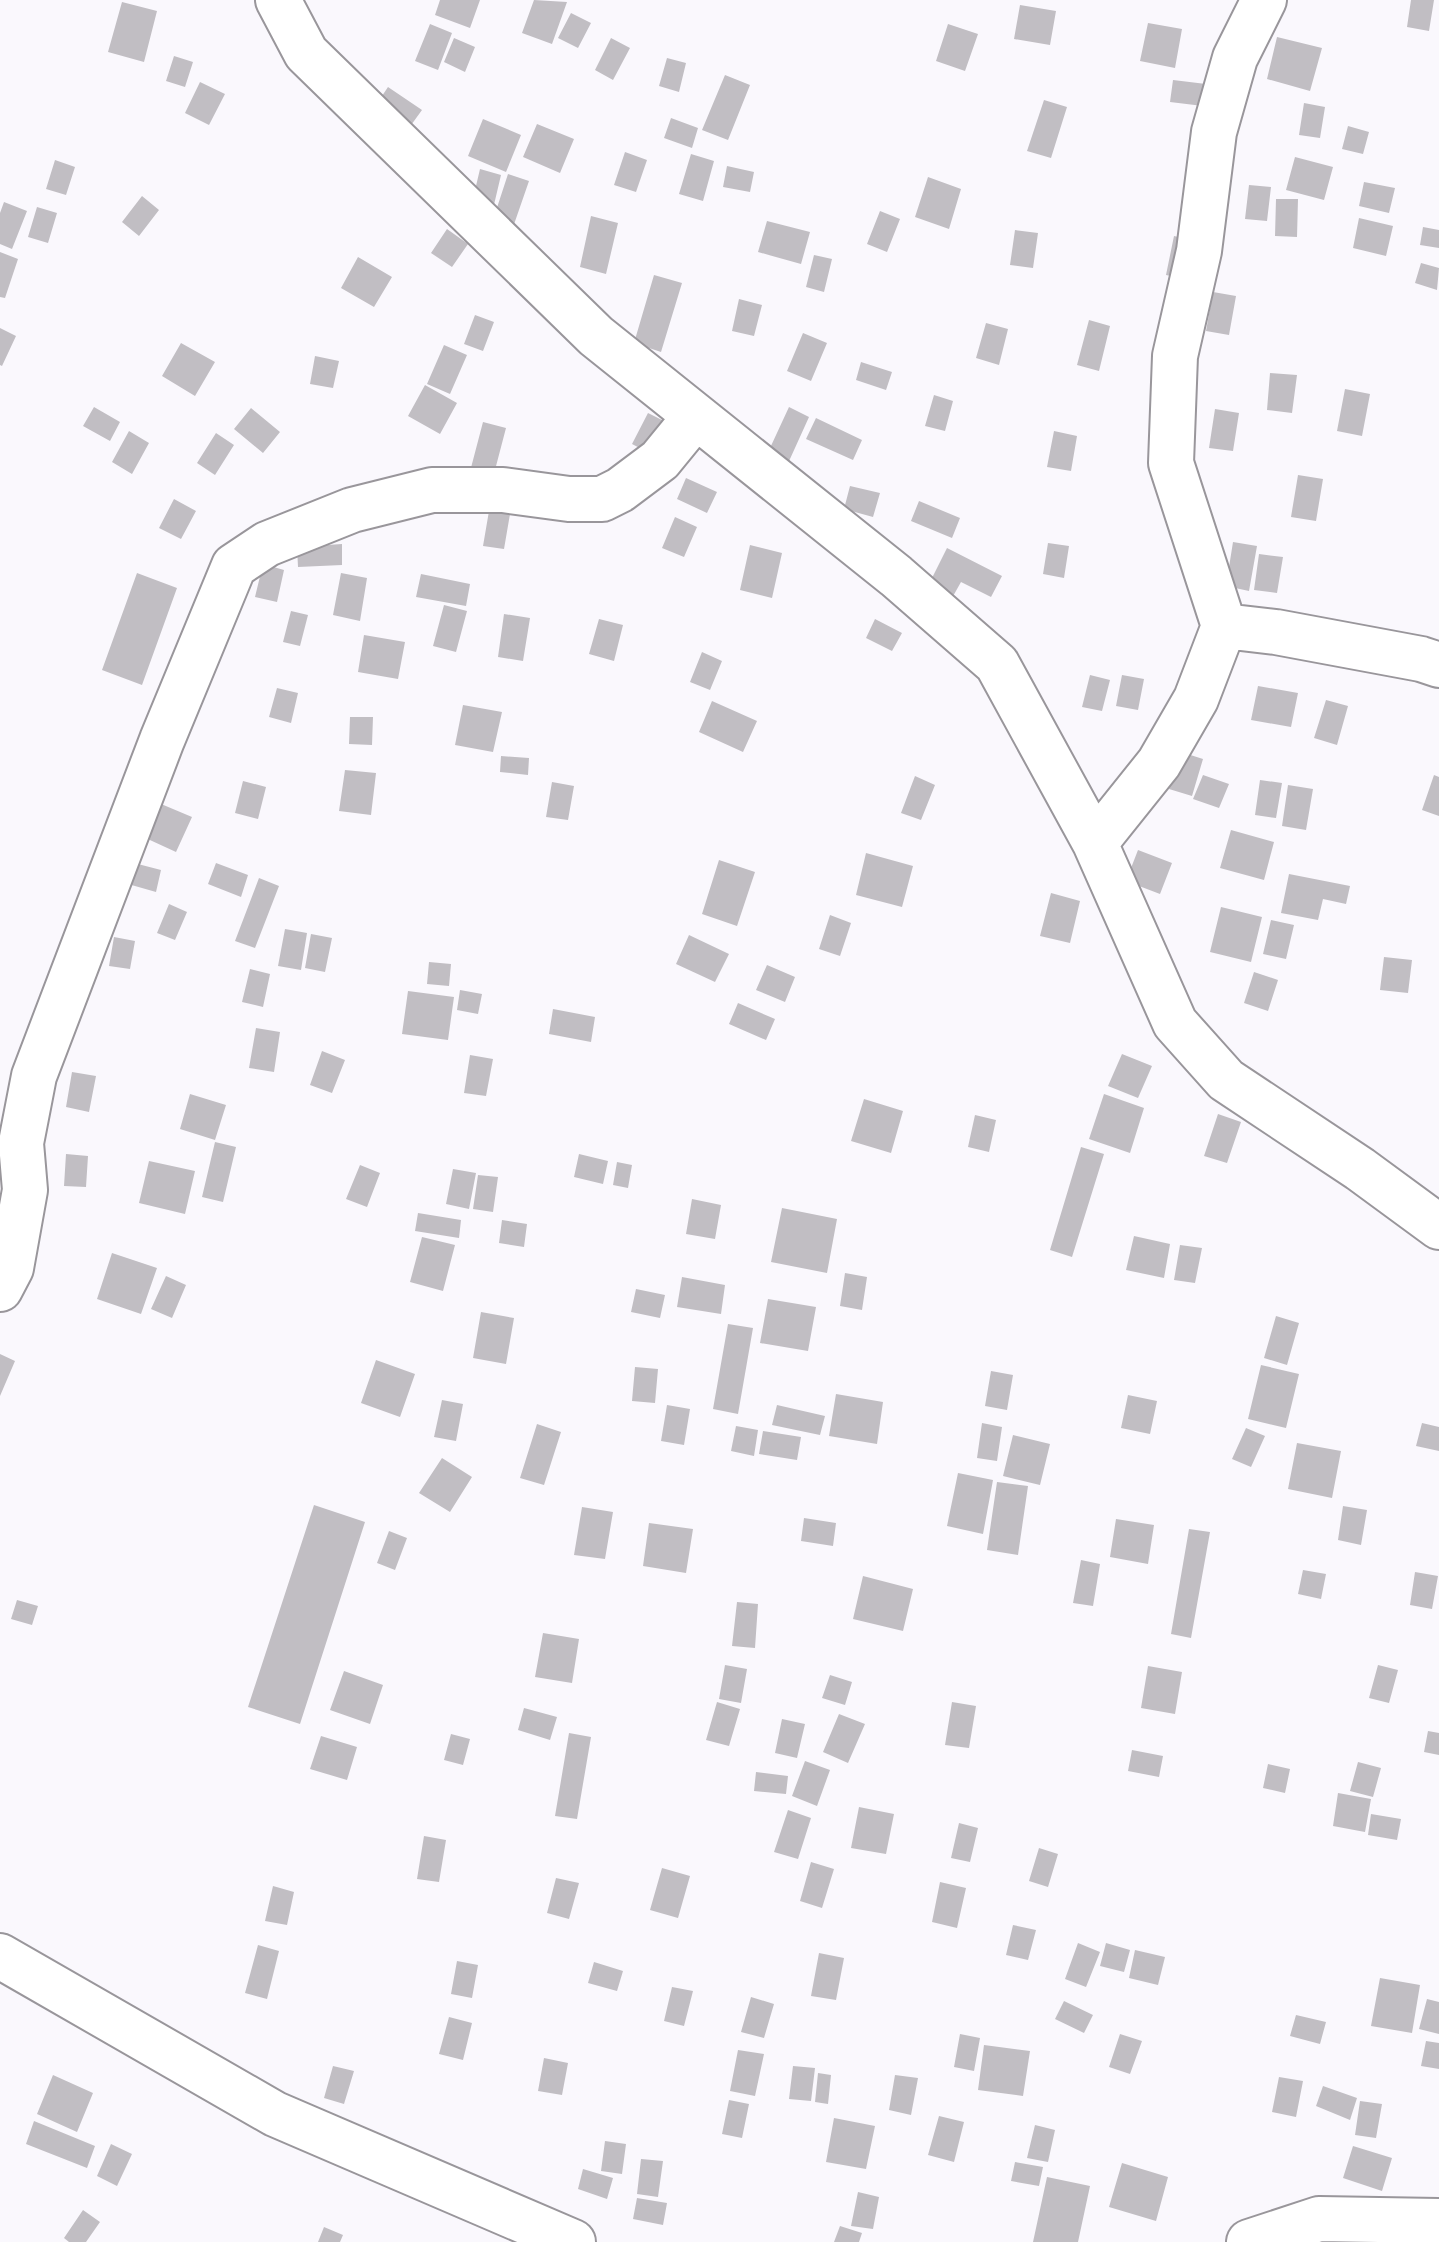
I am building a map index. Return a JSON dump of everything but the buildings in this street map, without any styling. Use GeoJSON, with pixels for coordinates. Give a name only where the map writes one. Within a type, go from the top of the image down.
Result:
{"type":"FeatureCollection","features":[{"type":"Feature","properties":{"kind":"street"},"geometry":{"type":"LineString","coordinates":[[278,0],[306,53],[596,336],[896,576],[997,664],[1095,843],[1175,1023],[1226,1080],[1360,1169],[1439,1227]]}},
{"type":"Feature","properties":{"kind":"street"},"geometry":{"type":"LineString","coordinates":[[1095,843],[1159,763],[1196,699],[1224,626],[1171,463],[1175,356],[1199,251],[1214,132],[1235,58],[1264,0]]}},
{"type":"Feature","properties":{"kind":"street"},"geometry":{"type":"LineString","coordinates":[[0,1289],[11,1268],[25,1190],[21,1143],[34,1076],[162,740],[234,566],[267,544],[352,510],[432,490],[503,490],[569,499],[602,499],[620,490],[660,460],[696,416]]}},
{"type":"Feature","properties":{"kind":"street"},"geometry":{"type":"LineString","coordinates":[[1224,626],[1276,632],[1439,665]]}},
{"type":"Feature","properties":{"kind":"street"},"geometry":{"type":"LineString","coordinates":[[0,1956],[275,2114],[573,2242]]}},
{"type":"Feature","properties":{"kind":"street"},"geometry":{"type":"LineString","coordinates":[[1249,2242],[1319,2219],[1439,2221]]}}]}
